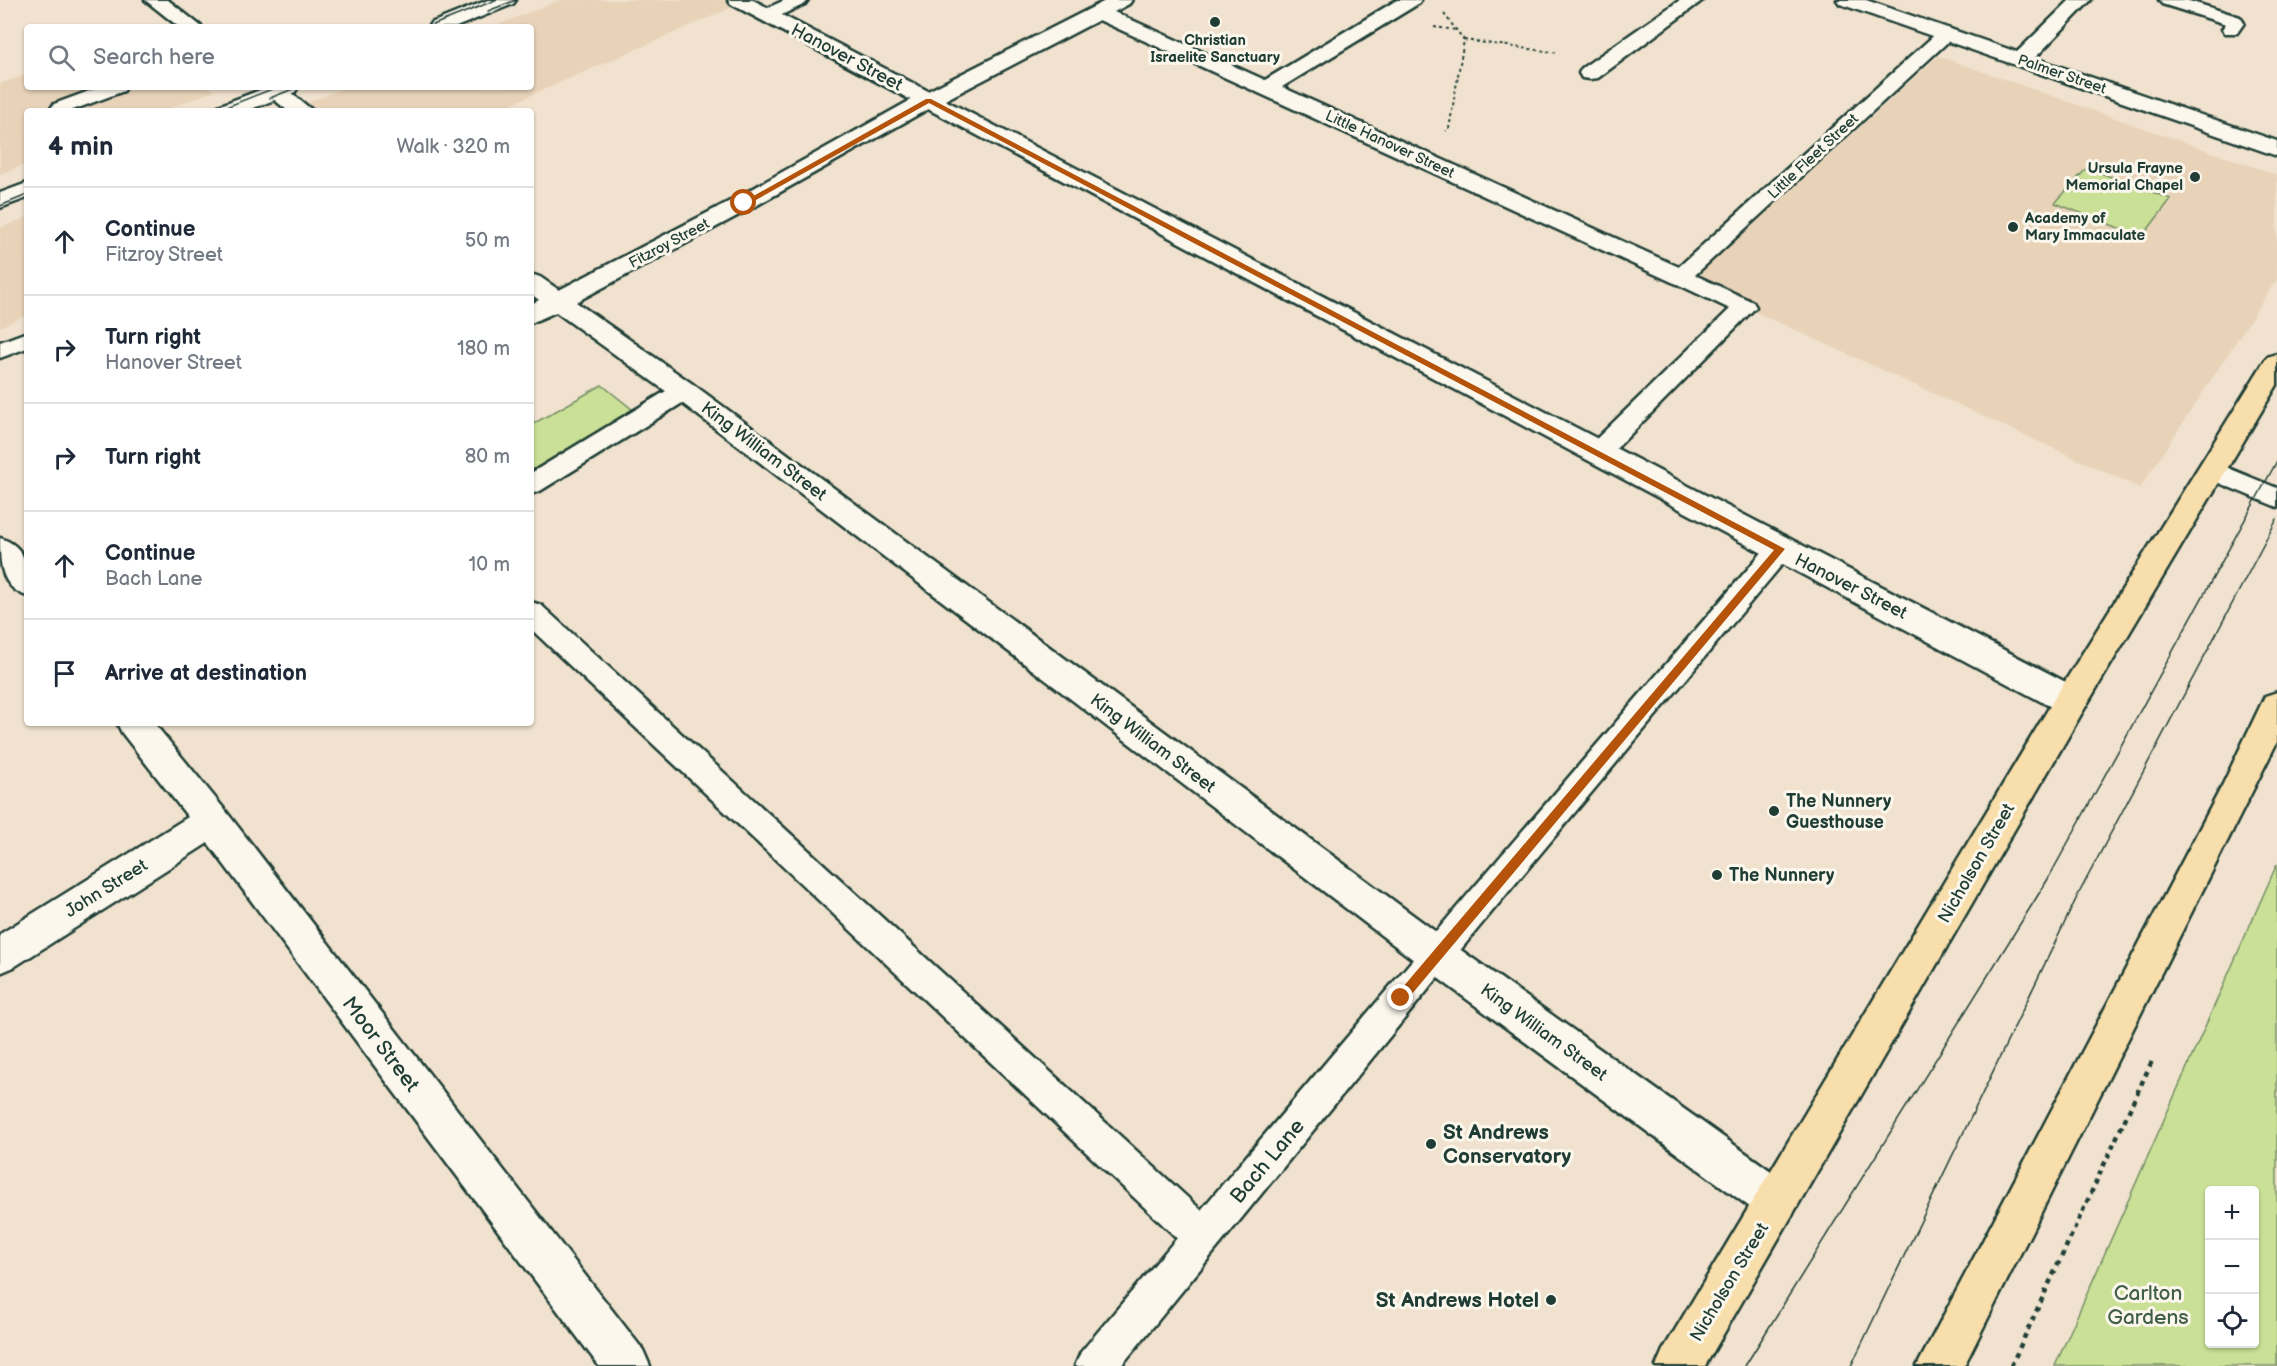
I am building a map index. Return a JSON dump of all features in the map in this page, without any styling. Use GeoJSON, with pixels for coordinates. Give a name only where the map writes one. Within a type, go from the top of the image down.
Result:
{"type":"FeatureCollection","features":[{"type":"Feature","properties":{"kind":"main road","name":"Nicholson Street"},"geometry":{"type":"LineString","coordinates":[[1679,1366],[2072,701],[2277,363]]}},
{"type":"Feature","properties":{"kind":"main road"},"geometry":{"type":"LineString","coordinates":[[1940,1366],[2235,794],[2277,706]]}},
{"type":"Feature","properties":{"kind":"street"},"geometry":{"type":"LineString","coordinates":[[155,0],[188,24]]}},
{"type":"Feature","properties":{"kind":"street"},"geometry":{"type":"LineString","coordinates":[[446,24],[506,0]]}},
{"type":"Feature","properties":{"kind":"street","name":"Hanover Street"},"geometry":{"type":"LineString","coordinates":[[738,0],[2072,701]]}},
{"type":"Feature","properties":{"kind":"street","name":"Fitzroy Street"},"geometry":{"type":"LineString","coordinates":[[544,308],[744,203],[929,100],[1122,0]]}},
{"type":"Feature","properties":{"kind":"street"},"geometry":{"type":"LineString","coordinates":[[1266,88],[1411,0]]}},
{"type":"Feature","properties":{"kind":"street"},"geometry":{"type":"LineString","coordinates":[[1590,73],[1693,0]]}},
{"type":"Feature","properties":{"kind":"street","name":"Palmer Street"},"geometry":{"type":"LineString","coordinates":[[1847,0],[2277,149]]}},
{"type":"Feature","properties":{"kind":"street"},"geometry":{"type":"LineString","coordinates":[[2021,60],[2081,0]]}},
{"type":"Feature","properties":{"kind":"street","name":"Little Hanover Street"},"geometry":{"type":"LineString","coordinates":[[1098,12],[1681,277]]}},
{"type":"Feature","properties":{"kind":"street"},"geometry":{"type":"LineString","coordinates":[[233,108],[273,90]]}},
{"type":"Feature","properties":{"kind":"street"},"geometry":{"type":"LineString","coordinates":[[280,90],[299,108]]}},
{"type":"Feature","properties":{"kind":"street"},"geometry":{"type":"LineString","coordinates":[[0,201],[24,191]]}},
{"type":"Feature","properties":{"kind":"street","name":"King William Street"},"geometry":{"type":"LineString","coordinates":[[534,288],[544,308],[684,391],[1437,955],[1777,1201]]}},
{"type":"Feature","properties":{"kind":"street","name":"Moor Street"},"geometry":{"type":"LineString","coordinates":[[139,726],[627,1366]]}},
{"type":"Feature","properties":{"kind":"street","name":"John Street"},"geometry":{"type":"LineString","coordinates":[[0,955],[212,821]]}},
{"type":"Feature","properties":{"kind":"lane"},"geometry":{"type":"LineString","coordinates":[[767,15],[799,0]]}},
{"type":"Feature","properties":{"kind":"lane"},"geometry":{"type":"LineString","coordinates":[[2168,0],[2234,21],[2231,29]]}},
{"type":"Feature","properties":{"kind":"lane","name":"Little Fleet Street"},"geometry":{"type":"LineString","coordinates":[[1681,277],[1946,34]]}},
{"type":"Feature","properties":{"kind":"lane"},"geometry":{"type":"LineString","coordinates":[[62,108],[109,90]]}},
{"type":"Feature","properties":{"kind":"lane"},"geometry":{"type":"LineString","coordinates":[[1598,452],[1744,307],[1681,277]]}},
{"type":"Feature","properties":{"kind":"lane"},"geometry":{"type":"LineString","coordinates":[[0,351],[24,340]]}},
{"type":"Feature","properties":{"kind":"lane"},"geometry":{"type":"LineString","coordinates":[[534,483],[684,391]]}},
{"type":"Feature","properties":{"kind":"lane"},"geometry":{"type":"LineString","coordinates":[[2211,470],[2277,498]]}},
{"type":"Feature","properties":{"kind":"lane","name":"Bach Lane"},"geometry":{"type":"LineString","coordinates":[[1095,1366],[1437,955],[1780,549]]}},
{"type":"Feature","properties":{"kind":"lane"},"geometry":{"type":"LineString","coordinates":[[534,615],[1203,1237]]}},
{"type":"Feature","properties":{"kind":"path"},"geometry":{"type":"LineString","coordinates":[[1443,13],[1464,40],[1562,53]]}},
{"type":"Feature","properties":{"kind":"path"},"geometry":{"type":"LineString","coordinates":[[1449,129],[1464,40]]}},
{"type":"Feature","properties":{"kind":"path"},"geometry":{"type":"LineString","coordinates":[[2011,1366],[2154,1056]]}},
{"type":"Feature","properties":{"kind":"shaded area"},"geometry":{"type":"Polygon","coordinates":[[[560,0],[749,0],[502,108],[294,108],[339,90],[534,90],[534,24],[500,24],[560,0]]]}},
{"type":"Feature","properties":{"kind":"shaded area","name":"Academy of Mary Immaculate"},"geometry":{"type":"Polygon","coordinates":[[[1938,56],[2277,175],[2277,279],[2140,488],[1690,282],[1938,56]]]}},
{"type":"Feature","properties":{"kind":"shaded area"},"geometry":{"type":"Polygon","coordinates":[[[24,75],[24,90],[214,91],[170,108],[24,108],[24,165],[0,174],[0,84],[24,75]]]}},
{"type":"Feature","properties":{"kind":"shaded area"},"geometry":{"type":"Polygon","coordinates":[[[24,218],[24,316],[0,327],[0,228],[24,218]]]}},
{"type":"Feature","properties":{"kind":"green space"},"geometry":{"type":"Polygon","coordinates":[[[2087,168],[2171,199],[2142,237],[2055,203],[2087,168]]]}},
{"type":"Feature","properties":{"kind":"green space"},"geometry":{"type":"Polygon","coordinates":[[[602,385],[638,414],[534,475],[534,423],[602,385]]]}},
{"type":"Feature","properties":{"kind":"green space","name":"Carlton Gardens"},"geometry":{"type":"Polygon","coordinates":[[[2277,864],[2277,1366],[2055,1366],[2277,864]]]}},
{"type":"Feature","properties":{"kind":"tram line"},"geometry":{"type":"LineString","coordinates":[[436,24],[496,0]]}},
{"type":"Feature","properties":{"kind":"tram line"},"geometry":{"type":"LineString","coordinates":[[488,11],[516,0]]}},
{"type":"Feature","properties":{"kind":"tram line"},"geometry":{"type":"LineString","coordinates":[[224,108],[269,90]]}},
{"type":"Feature","properties":{"kind":"tram line"},"geometry":{"type":"LineString","coordinates":[[270,98],[290,90]]}},
{"type":"Feature","properties":{"kind":"tram line"},"geometry":{"type":"LineString","coordinates":[[0,206],[24,196]]}},
{"type":"Feature","properties":{"kind":"tram line"},"geometry":{"type":"LineString","coordinates":[[1745,1366],[2048,879],[2277,461]]}},
{"type":"Feature","properties":{"kind":"tram line"},"geometry":{"type":"LineString","coordinates":[[1851,1366],[2078,895],[2277,519]]}},
{"type":"Feature","properties":{"kind":"place","name":"Christian Israelite Sanctuary"},"geometry":{"type":"Point","coordinates":[1215,22]}},
{"type":"Feature","properties":{"kind":"place","name":"Ursula Frayne Memorial Chapel"},"geometry":{"type":"Point","coordinates":[2195,177]}},
{"type":"Feature","properties":{"kind":"place","name":"Academy of Mary Immaculate"},"geometry":{"type":"Point","coordinates":[2013,227]}},
{"type":"Feature","properties":{"kind":"place","name":"The Nunnery Guesthouse"},"geometry":{"type":"Point","coordinates":[1774,811]}},
{"type":"Feature","properties":{"kind":"place","name":"The Nunnery"},"geometry":{"type":"Point","coordinates":[1717,875]}},
{"type":"Feature","properties":{"kind":"place","name":"St Andrews Conservatory"},"geometry":{"type":"Point","coordinates":[1431,1144]}},
{"type":"Feature","properties":{"kind":"place","name":"St Andrews Hotel"},"geometry":{"type":"Point","coordinates":[1551,1300]}},
{"type":"Feature","properties":{"kind":"route"},"geometry":{"type":"LineString","coordinates":[[744,203],[929,100],[1780,549],[1401,998]]}}]}
